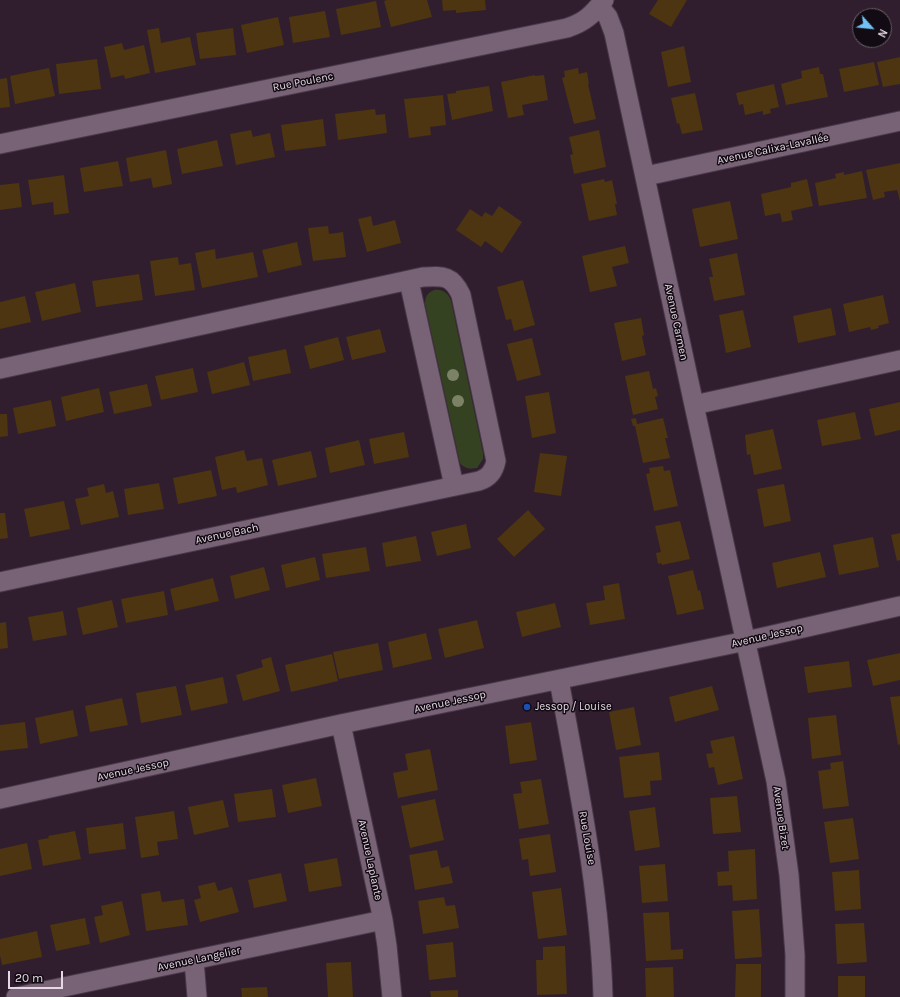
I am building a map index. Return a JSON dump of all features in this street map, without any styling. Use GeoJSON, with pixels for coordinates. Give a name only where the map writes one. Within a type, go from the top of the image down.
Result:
{"type":"FeatureCollection","features":[{"type":"Feature","properties":{"kind":"street","name":"Rue Poulenc"},"geometry":{"type":"LineString","coordinates":[[0,144],[567,28],[580,24],[587,19],[601,3]]}},
{"type":"Feature","properties":{"kind":"street","name":"Avenue Carmen"},"geometry":{"type":"LineString","coordinates":[[601,3],[612,26],[646,176],[746,642]]}},
{"type":"Feature","properties":{"kind":"street","name":"Avenue Calixa-Lavallée"},"geometry":{"type":"LineString","coordinates":[[646,176],[900,121]]}},
{"type":"Feature","properties":{"kind":"street","name":"Avenue Bach"},"geometry":{"type":"LineString","coordinates":[[0,369],[409,280],[434,276],[444,277],[452,280],[457,285],[461,295],[496,461],[493,470],[483,480],[0,582]]}},
{"type":"Feature","properties":{"kind":"street"},"geometry":{"type":"LineString","coordinates":[[409,280],[454,486]]}},
{"type":"Feature","properties":{"kind":"street"},"geometry":{"type":"LineString","coordinates":[[694,405],[900,360]]}},
{"type":"Feature","properties":{"kind":"street","name":"Avenue Jessop"},"geometry":{"type":"LineString","coordinates":[[0,799],[341,724],[746,642],[900,606]]}},
{"type":"Feature","properties":{"kind":"street","name":"Avenue Bizet"},"geometry":{"type":"LineString","coordinates":[[746,642],[772,759],[783,825],[792,911],[796,997]]}},
{"type":"Feature","properties":{"kind":"street","name":"Rue Louise"},"geometry":{"type":"LineString","coordinates":[[559,680],[595,885],[604,997]]}},
{"type":"Feature","properties":{"kind":"street","name":"Avenue Laplante"},"geometry":{"type":"LineString","coordinates":[[341,724],[387,946],[392,997]]}},
{"type":"Feature","properties":{"kind":"street","name":"Avenue Langelier"},"geometry":{"type":"LineString","coordinates":[[16,997],[382,920]]}},
{"type":"Feature","properties":{"kind":"street"},"geometry":{"type":"LineString","coordinates":[[194,960],[197,997]]}},
{"type":"Feature","properties":{"kind":"green space"},"geometry":{"type":"Polygon","coordinates":[[[434,290],[445,292],[451,301],[483,453],[483,459],[477,468],[468,468],[460,463],[425,304],[425,299],[430,292],[434,290]]]}},
{"type":"Feature","properties":{"kind":"building"},"geometry":{"type":"Polygon","coordinates":[[[427,0],[432,17],[391,27],[384,1],[427,0]]]}},
{"type":"Feature","properties":{"kind":"building"},"geometry":{"type":"Polygon","coordinates":[[[442,0],[485,0],[486,10],[456,13],[456,10],[443,11],[442,0]]]}},
{"type":"Feature","properties":{"kind":"building"},"geometry":{"type":"Polygon","coordinates":[[[658,0],[687,0],[671,27],[649,14],[658,0]]]}},
{"type":"Feature","properties":{"kind":"building"},"geometry":{"type":"Polygon","coordinates":[[[376,1],[381,27],[341,35],[336,9],[376,1]]]}},
{"type":"Feature","properties":{"kind":"building"},"geometry":{"type":"Polygon","coordinates":[[[325,11],[330,37],[293,43],[289,17],[325,11]]]}},
{"type":"Feature","properties":{"kind":"building"},"geometry":{"type":"Polygon","coordinates":[[[278,17],[284,45],[247,53],[241,25],[278,17]]]}},
{"type":"Feature","properties":{"kind":"building"},"geometry":{"type":"Polygon","coordinates":[[[159,28],[161,43],[190,37],[196,65],[155,73],[147,30],[159,28]]]}},
{"type":"Feature","properties":{"kind":"building"},"geometry":{"type":"Polygon","coordinates":[[[233,28],[236,55],[200,59],[196,33],[233,28]]]}},
{"type":"Feature","properties":{"kind":"building"},"geometry":{"type":"Polygon","coordinates":[[[122,43],[124,50],[144,45],[150,73],[125,79],[124,75],[111,78],[104,47],[122,43]]]}},
{"type":"Feature","properties":{"kind":"building"},"geometry":{"type":"Polygon","coordinates":[[[684,46],[691,82],[668,87],[661,52],[684,46]]]}},
{"type":"Feature","properties":{"kind":"building"},"geometry":{"type":"Polygon","coordinates":[[[900,57],[900,84],[883,87],[877,62],[900,57]]]}},
{"type":"Feature","properties":{"kind":"building"},"geometry":{"type":"Polygon","coordinates":[[[97,59],[101,89],[59,94],[56,64],[97,59]]]}},
{"type":"Feature","properties":{"kind":"building"},"geometry":{"type":"Polygon","coordinates":[[[874,62],[879,85],[844,92],[839,69],[874,62]]]}},
{"type":"Feature","properties":{"kind":"building"},"geometry":{"type":"Polygon","coordinates":[[[819,67],[820,74],[823,74],[828,97],[786,105],[781,84],[802,78],[801,71],[819,67]]]}},
{"type":"Feature","properties":{"kind":"building"},"geometry":{"type":"Polygon","coordinates":[[[49,68],[55,96],[15,104],[10,76],[49,68]]]}},
{"type":"Feature","properties":{"kind":"building"},"geometry":{"type":"Polygon","coordinates":[[[578,68],[579,74],[587,72],[588,84],[596,119],[574,124],[562,78],[565,77],[564,71],[578,68]]]}},
{"type":"Feature","properties":{"kind":"building"},"geometry":{"type":"Polygon","coordinates":[[[535,75],[544,75],[548,100],[522,105],[524,115],[508,118],[501,82],[535,75]]]}},
{"type":"Feature","properties":{"kind":"building"},"geometry":{"type":"Polygon","coordinates":[[[7,78],[10,107],[0,108],[0,79],[7,78]]]}},
{"type":"Feature","properties":{"kind":"building"},"geometry":{"type":"Polygon","coordinates":[[[774,84],[779,107],[770,109],[771,113],[763,115],[763,111],[745,115],[743,104],[739,105],[736,93],[774,84]]]}},
{"type":"Feature","properties":{"kind":"building"},"geometry":{"type":"Polygon","coordinates":[[[489,86],[493,111],[452,120],[447,94],[456,93],[456,91],[489,86]]]}},
{"type":"Feature","properties":{"kind":"building"},"geometry":{"type":"Polygon","coordinates":[[[695,93],[703,130],[682,134],[679,123],[677,124],[671,98],[695,93]]]}},
{"type":"Feature","properties":{"kind":"building"},"geometry":{"type":"Polygon","coordinates":[[[443,95],[446,125],[430,127],[431,135],[409,138],[404,99],[443,95]]]}},
{"type":"Feature","properties":{"kind":"building"},"geometry":{"type":"Polygon","coordinates":[[[375,109],[376,115],[385,114],[387,133],[338,140],[335,114],[375,109]]]}},
{"type":"Feature","properties":{"kind":"building"},"geometry":{"type":"Polygon","coordinates":[[[323,119],[326,146],[285,151],[281,125],[323,119]]]}},
{"type":"Feature","properties":{"kind":"building"},"geometry":{"type":"Polygon","coordinates":[[[251,130],[253,137],[270,133],[275,157],[236,165],[230,134],[251,130]]]}},
{"type":"Feature","properties":{"kind":"building"},"geometry":{"type":"Polygon","coordinates":[[[599,130],[606,167],[574,174],[570,155],[573,154],[569,137],[599,130]]]}},
{"type":"Feature","properties":{"kind":"building"},"geometry":{"type":"Polygon","coordinates":[[[217,140],[223,166],[182,174],[177,149],[217,140]]]}},
{"type":"Feature","properties":{"kind":"building"},"geometry":{"type":"Polygon","coordinates":[[[166,150],[172,184],[153,188],[151,178],[130,182],[126,158],[166,150]]]}},
{"type":"Feature","properties":{"kind":"building"},"geometry":{"type":"Polygon","coordinates":[[[118,161],[123,186],[84,192],[80,168],[118,161]]]}},
{"type":"Feature","properties":{"kind":"building"},"geometry":{"type":"Polygon","coordinates":[[[900,163],[900,201],[897,190],[884,192],[885,197],[873,200],[866,170],[900,163]]]}},
{"type":"Feature","properties":{"kind":"building"},"geometry":{"type":"Polygon","coordinates":[[[862,171],[867,198],[819,206],[815,183],[836,178],[835,174],[844,172],[844,175],[862,171]]]}},
{"type":"Feature","properties":{"kind":"building"},"geometry":{"type":"Polygon","coordinates":[[[64,175],[69,213],[54,215],[53,202],[32,205],[28,180],[64,175]]]}},
{"type":"Feature","properties":{"kind":"building"},"geometry":{"type":"Polygon","coordinates":[[[604,179],[605,182],[612,180],[617,204],[615,204],[617,215],[589,221],[581,184],[604,179]]]}},
{"type":"Feature","properties":{"kind":"building"},"geometry":{"type":"Polygon","coordinates":[[[807,179],[813,206],[791,211],[793,220],[782,222],[780,213],[765,216],[761,194],[791,187],[791,183],[807,179]]]}},
{"type":"Feature","properties":{"kind":"building"},"geometry":{"type":"Polygon","coordinates":[[[19,183],[22,207],[0,210],[0,185],[19,183]]]}},
{"type":"Feature","properties":{"kind":"building"},"geometry":{"type":"Polygon","coordinates":[[[730,201],[738,239],[700,247],[692,209],[730,201]]]}},
{"type":"Feature","properties":{"kind":"building"},"geometry":{"type":"Polygon","coordinates":[[[499,206],[522,222],[502,253],[485,241],[481,247],[456,230],[470,209],[482,217],[485,212],[492,216],[499,206]]]}},
{"type":"Feature","properties":{"kind":"building"},"geometry":{"type":"Polygon","coordinates":[[[371,216],[373,226],[395,220],[401,243],[367,252],[358,219],[371,216]]]}},
{"type":"Feature","properties":{"kind":"building"},"geometry":{"type":"Polygon","coordinates":[[[328,226],[329,234],[343,232],[346,257],[313,261],[308,228],[328,226]]]}},
{"type":"Feature","properties":{"kind":"building"},"geometry":{"type":"Polygon","coordinates":[[[297,242],[302,265],[268,273],[262,250],[297,242]]]}},
{"type":"Feature","properties":{"kind":"building"},"geometry":{"type":"Polygon","coordinates":[[[625,246],[629,263],[612,267],[617,286],[590,292],[582,256],[625,246]]]}},
{"type":"Feature","properties":{"kind":"building"},"geometry":{"type":"Polygon","coordinates":[[[215,249],[216,259],[253,252],[258,277],[202,288],[195,253],[215,249]]]}},
{"type":"Feature","properties":{"kind":"building"},"geometry":{"type":"Polygon","coordinates":[[[737,253],[745,295],[714,301],[709,277],[713,277],[709,259],[737,253]]]}},
{"type":"Feature","properties":{"kind":"building"},"geometry":{"type":"Polygon","coordinates":[[[178,257],[179,265],[191,263],[195,290],[155,296],[150,261],[178,257]]]}},
{"type":"Feature","properties":{"kind":"building"},"geometry":{"type":"Polygon","coordinates":[[[139,274],[143,300],[96,307],[92,281],[139,274]]]}},
{"type":"Feature","properties":{"kind":"building"},"geometry":{"type":"Polygon","coordinates":[[[523,280],[535,325],[514,331],[511,319],[506,320],[497,287],[523,280]]]}},
{"type":"Feature","properties":{"kind":"building"},"geometry":{"type":"Polygon","coordinates":[[[75,283],[81,312],[42,321],[35,292],[75,283]]]}},
{"type":"Feature","properties":{"kind":"building"},"geometry":{"type":"Polygon","coordinates":[[[883,295],[889,323],[871,330],[870,327],[849,332],[843,304],[883,295]]]}},
{"type":"Feature","properties":{"kind":"building"},"geometry":{"type":"Polygon","coordinates":[[[25,296],[31,322],[0,329],[0,302],[25,296]]]}},
{"type":"Feature","properties":{"kind":"building"},"geometry":{"type":"Polygon","coordinates":[[[831,308],[836,335],[798,343],[793,316],[831,308]]]}},
{"type":"Feature","properties":{"kind":"building"},"geometry":{"type":"Polygon","coordinates":[[[743,310],[751,347],[726,353],[719,315],[743,310]]]}},
{"type":"Feature","properties":{"kind":"building"},"geometry":{"type":"Polygon","coordinates":[[[641,318],[644,335],[642,336],[646,355],[622,361],[614,323],[641,318]]]}},
{"type":"Feature","properties":{"kind":"building"},"geometry":{"type":"Polygon","coordinates":[[[380,329],[386,352],[352,360],[346,337],[380,329]]]}},
{"type":"Feature","properties":{"kind":"building"},"geometry":{"type":"Polygon","coordinates":[[[338,337],[344,360],[310,369],[304,346],[338,337]]]}},
{"type":"Feature","properties":{"kind":"building"},"geometry":{"type":"Polygon","coordinates":[[[532,338],[541,375],[517,381],[507,344],[532,338]]]}},
{"type":"Feature","properties":{"kind":"building"},"geometry":{"type":"Polygon","coordinates":[[[286,349],[291,373],[253,381],[248,357],[286,349]]]}},
{"type":"Feature","properties":{"kind":"building"},"geometry":{"type":"Polygon","coordinates":[[[244,362],[250,385],[212,394],[207,372],[244,362]]]}},
{"type":"Feature","properties":{"kind":"building"},"geometry":{"type":"Polygon","coordinates":[[[193,368],[198,392],[161,400],[155,376],[193,368]]]}},
{"type":"Feature","properties":{"kind":"building"},"geometry":{"type":"Polygon","coordinates":[[[649,371],[653,389],[656,388],[658,396],[655,397],[658,409],[633,415],[625,376],[649,371]]]}},
{"type":"Feature","properties":{"kind":"building"},"geometry":{"type":"Polygon","coordinates":[[[147,384],[152,406],[114,414],[109,392],[147,384]]]}},
{"type":"Feature","properties":{"kind":"building"},"geometry":{"type":"Polygon","coordinates":[[[99,388],[104,412],[66,421],[61,397],[99,388]]]}},
{"type":"Feature","properties":{"kind":"building"},"geometry":{"type":"Polygon","coordinates":[[[549,392],[556,433],[532,438],[525,396],[549,392]]]}},
{"type":"Feature","properties":{"kind":"building"},"geometry":{"type":"Polygon","coordinates":[[[51,400],[56,426],[18,434],[13,408],[51,400]]]}},
{"type":"Feature","properties":{"kind":"building"},"geometry":{"type":"Polygon","coordinates":[[[900,402],[900,430],[875,436],[869,409],[900,402]]]}},
{"type":"Feature","properties":{"kind":"building"},"geometry":{"type":"Polygon","coordinates":[[[855,412],[861,439],[822,446],[817,420],[855,412]]]}},
{"type":"Feature","properties":{"kind":"building"},"geometry":{"type":"Polygon","coordinates":[[[0,414],[7,414],[8,436],[0,437],[0,414]]]}},
{"type":"Feature","properties":{"kind":"building"},"geometry":{"type":"Polygon","coordinates":[[[636,418],[637,424],[663,418],[668,438],[665,438],[670,458],[643,463],[635,426],[633,426],[631,419],[636,418]]]}},
{"type":"Feature","properties":{"kind":"building"},"geometry":{"type":"Polygon","coordinates":[[[773,429],[782,469],[754,475],[750,454],[747,455],[745,435],[773,429]]]}},
{"type":"Feature","properties":{"kind":"building"},"geometry":{"type":"Polygon","coordinates":[[[404,432],[409,457],[374,464],[369,439],[404,432]]]}},
{"type":"Feature","properties":{"kind":"building"},"geometry":{"type":"Polygon","coordinates":[[[359,440],[365,465],[330,473],[325,448],[359,440]]]}},
{"type":"Feature","properties":{"kind":"building"},"geometry":{"type":"Polygon","coordinates":[[[244,450],[247,461],[262,458],[268,485],[237,493],[236,487],[222,490],[215,457],[244,450]]]}},
{"type":"Feature","properties":{"kind":"building"},"geometry":{"type":"Polygon","coordinates":[[[311,451],[317,477],[278,486],[272,460],[311,451]]]}},
{"type":"Feature","properties":{"kind":"building"},"geometry":{"type":"Polygon","coordinates":[[[540,453],[567,456],[561,496],[534,492],[540,453]]]}},
{"type":"Feature","properties":{"kind":"building"},"geometry":{"type":"Polygon","coordinates":[[[663,466],[664,471],[670,470],[678,506],[654,511],[646,474],[650,473],[649,468],[663,466]]]}},
{"type":"Feature","properties":{"kind":"building"},"geometry":{"type":"Polygon","coordinates":[[[211,470],[217,496],[178,504],[173,478],[211,470]]]}},
{"type":"Feature","properties":{"kind":"building"},"geometry":{"type":"Polygon","coordinates":[[[159,483],[164,509],[128,515],[124,489],[159,483]]]}},
{"type":"Feature","properties":{"kind":"building"},"geometry":{"type":"Polygon","coordinates":[[[104,484],[106,493],[113,491],[119,517],[81,525],[75,499],[89,496],[87,488],[104,484]]]}},
{"type":"Feature","properties":{"kind":"building"},"geometry":{"type":"Polygon","coordinates":[[[784,484],[791,521],[764,527],[757,489],[784,484]]]}},
{"type":"Feature","properties":{"kind":"building"},"geometry":{"type":"Polygon","coordinates":[[[64,501],[70,529],[30,537],[24,509],[64,501]]]}},
{"type":"Feature","properties":{"kind":"building"},"geometry":{"type":"Polygon","coordinates":[[[528,510],[545,529],[514,557],[497,539],[528,510]]]}},
{"type":"Feature","properties":{"kind":"building"},"geometry":{"type":"Polygon","coordinates":[[[0,513],[5,513],[8,538],[0,539],[0,513]]]}},
{"type":"Feature","properties":{"kind":"building"},"geometry":{"type":"Polygon","coordinates":[[[680,521],[690,559],[662,565],[661,563],[658,564],[656,553],[661,552],[655,526],[680,521]]]}},
{"type":"Feature","properties":{"kind":"building"},"geometry":{"type":"Polygon","coordinates":[[[466,524],[471,548],[437,556],[431,532],[466,524]]]}},
{"type":"Feature","properties":{"kind":"building"},"geometry":{"type":"Polygon","coordinates":[[[900,533],[900,560],[897,561],[891,535],[900,533]]]}},
{"type":"Feature","properties":{"kind":"building"},"geometry":{"type":"Polygon","coordinates":[[[416,536],[421,561],[386,567],[382,543],[416,536]]]}},
{"type":"Feature","properties":{"kind":"building"},"geometry":{"type":"Polygon","coordinates":[[[873,537],[879,567],[839,575],[833,545],[873,537]]]}},
{"type":"Feature","properties":{"kind":"building"},"geometry":{"type":"Polygon","coordinates":[[[366,547],[370,571],[326,578],[322,554],[366,547]]]}},
{"type":"Feature","properties":{"kind":"building"},"geometry":{"type":"Polygon","coordinates":[[[820,552],[826,577],[777,588],[772,563],[820,552]]]}},
{"type":"Feature","properties":{"kind":"building"},"geometry":{"type":"Polygon","coordinates":[[[315,557],[320,580],[286,588],[281,565],[315,557]]]}},
{"type":"Feature","properties":{"kind":"building"},"geometry":{"type":"Polygon","coordinates":[[[264,567],[270,590],[235,599],[230,576],[264,567]]]}},
{"type":"Feature","properties":{"kind":"building"},"geometry":{"type":"Polygon","coordinates":[[[693,570],[698,591],[700,590],[704,609],[677,615],[668,576],[693,570]]]}},
{"type":"Feature","properties":{"kind":"building"},"geometry":{"type":"Polygon","coordinates":[[[213,578],[219,601],[175,611],[170,589],[213,578]]]}},
{"type":"Feature","properties":{"kind":"building"},"geometry":{"type":"Polygon","coordinates":[[[619,583],[625,619],[590,625],[586,603],[605,600],[603,586],[619,583]]]}},
{"type":"Feature","properties":{"kind":"building"},"geometry":{"type":"Polygon","coordinates":[[[164,591],[168,615],[126,623],[121,599],[164,591]]]}},
{"type":"Feature","properties":{"kind":"building"},"geometry":{"type":"Polygon","coordinates":[[[112,600],[118,627],[83,635],[77,608],[112,600]]]}},
{"type":"Feature","properties":{"kind":"building"},"geometry":{"type":"Polygon","coordinates":[[[555,603],[561,627],[522,637],[516,612],[555,603]]]}},
{"type":"Feature","properties":{"kind":"building"},"geometry":{"type":"Polygon","coordinates":[[[63,611],[67,635],[33,641],[28,617],[63,611]]]}},
{"type":"Feature","properties":{"kind":"building"},"geometry":{"type":"Polygon","coordinates":[[[477,620],[484,648],[445,658],[438,629],[477,620]]]}},
{"type":"Feature","properties":{"kind":"building"},"geometry":{"type":"Polygon","coordinates":[[[6,622],[8,648],[0,649],[0,623],[6,622]]]}},
{"type":"Feature","properties":{"kind":"building"},"geometry":{"type":"Polygon","coordinates":[[[426,633],[432,659],[393,668],[388,642],[426,633]]]}},
{"type":"Feature","properties":{"kind":"building"},"geometry":{"type":"Polygon","coordinates":[[[378,643],[383,670],[339,679],[333,652],[378,643]]]}},
{"type":"Feature","properties":{"kind":"building"},"geometry":{"type":"Polygon","coordinates":[[[900,653],[900,680],[873,686],[867,660],[900,653]]]}},
{"type":"Feature","properties":{"kind":"building"},"geometry":{"type":"Polygon","coordinates":[[[332,654],[338,681],[291,692],[285,665],[332,654]]]}},
{"type":"Feature","properties":{"kind":"building"},"geometry":{"type":"Polygon","coordinates":[[[271,657],[280,691],[243,701],[236,675],[263,667],[261,660],[271,657]]]}},
{"type":"Feature","properties":{"kind":"building"},"geometry":{"type":"Polygon","coordinates":[[[849,661],[852,687],[808,693],[804,667],[849,661]]]}},
{"type":"Feature","properties":{"kind":"building"},"geometry":{"type":"Polygon","coordinates":[[[223,677],[228,703],[191,711],[185,685],[223,677]]]}},
{"type":"Feature","properties":{"kind":"building"},"geometry":{"type":"Polygon","coordinates":[[[176,686],[182,715],[141,723],[136,693],[176,686]]]}},
{"type":"Feature","properties":{"kind":"building"},"geometry":{"type":"Polygon","coordinates":[[[712,686],[719,710],[675,722],[669,697],[712,686]]]}},
{"type":"Feature","properties":{"kind":"building"},"geometry":{"type":"Polygon","coordinates":[[[900,696],[900,744],[898,745],[890,697],[900,696]]]}},
{"type":"Feature","properties":{"kind":"building"},"geometry":{"type":"Polygon","coordinates":[[[122,698],[128,725],[90,732],[85,706],[122,698]]]}},
{"type":"Feature","properties":{"kind":"building"},"geometry":{"type":"Polygon","coordinates":[[[634,707],[641,745],[616,750],[609,712],[634,707]]]}},
{"type":"Feature","properties":{"kind":"building"},"geometry":{"type":"Polygon","coordinates":[[[73,710],[78,736],[40,744],[35,718],[73,710]]]}},
{"type":"Feature","properties":{"kind":"building"},"geometry":{"type":"Polygon","coordinates":[[[836,715],[841,755],[812,759],[808,718],[836,715]]]}},
{"type":"Feature","properties":{"kind":"building"},"geometry":{"type":"Polygon","coordinates":[[[25,722],[28,748],[0,751],[0,725],[25,722]]]}},
{"type":"Feature","properties":{"kind":"building"},"geometry":{"type":"Polygon","coordinates":[[[531,722],[537,760],[510,764],[505,726],[531,722]]]}},
{"type":"Feature","properties":{"kind":"building"},"geometry":{"type":"Polygon","coordinates":[[[734,736],[743,779],[718,785],[714,767],[709,768],[706,754],[713,753],[710,741],[734,736]]]}},
{"type":"Feature","properties":{"kind":"building"},"geometry":{"type":"Polygon","coordinates":[[[430,749],[438,790],[398,798],[393,773],[408,770],[405,754],[430,749]]]}},
{"type":"Feature","properties":{"kind":"building"},"geometry":{"type":"Polygon","coordinates":[[[659,752],[662,780],[650,781],[651,795],[624,798],[619,757],[659,752]]]}},
{"type":"Feature","properties":{"kind":"building"},"geometry":{"type":"Polygon","coordinates":[[[843,761],[849,806],[823,809],[818,771],[831,769],[830,763],[843,761]]]}},
{"type":"Feature","properties":{"kind":"building"},"geometry":{"type":"Polygon","coordinates":[[[316,778],[322,806],[288,813],[282,785],[316,778]]]}},
{"type":"Feature","properties":{"kind":"building"},"geometry":{"type":"Polygon","coordinates":[[[541,779],[549,824],[519,829],[513,794],[522,793],[520,782],[541,779]]]}},
{"type":"Feature","properties":{"kind":"building"},"geometry":{"type":"Polygon","coordinates":[[[272,789],[276,817],[238,822],[234,794],[272,789]]]}},
{"type":"Feature","properties":{"kind":"building"},"geometry":{"type":"Polygon","coordinates":[[[737,796],[741,832],[713,834],[710,798],[737,796]]]}},
{"type":"Feature","properties":{"kind":"building"},"geometry":{"type":"Polygon","coordinates":[[[435,799],[444,840],[410,848],[401,806],[435,799]]]}},
{"type":"Feature","properties":{"kind":"building"},"geometry":{"type":"Polygon","coordinates":[[[223,800],[229,827],[194,835],[188,807],[223,800]]]}},
{"type":"Feature","properties":{"kind":"building"},"geometry":{"type":"Polygon","coordinates":[[[655,807],[660,847],[635,851],[629,811],[655,807]]]}},
{"type":"Feature","properties":{"kind":"building"},"geometry":{"type":"Polygon","coordinates":[[[174,811],[178,839],[157,842],[159,855],[141,858],[135,817],[174,811]]]}},
{"type":"Feature","properties":{"kind":"building"},"geometry":{"type":"Polygon","coordinates":[[[853,818],[859,859],[830,863],[824,822],[853,818]]]}},
{"type":"Feature","properties":{"kind":"building"},"geometry":{"type":"Polygon","coordinates":[[[123,823],[126,849],[89,854],[86,828],[123,823]]]}},
{"type":"Feature","properties":{"kind":"building"},"geometry":{"type":"Polygon","coordinates":[[[75,831],[81,859],[43,866],[38,840],[49,838],[48,836],[75,831]]]}},
{"type":"Feature","properties":{"kind":"building"},"geometry":{"type":"Polygon","coordinates":[[[550,834],[556,872],[530,876],[528,859],[522,860],[519,839],[550,834]]]}},
{"type":"Feature","properties":{"kind":"building"},"geometry":{"type":"Polygon","coordinates":[[[27,843],[32,869],[0,876],[0,849],[27,843]]]}},
{"type":"Feature","properties":{"kind":"building"},"geometry":{"type":"Polygon","coordinates":[[[755,849],[757,899],[733,901],[732,885],[718,886],[717,872],[729,871],[728,851],[755,849]]]}},
{"type":"Feature","properties":{"kind":"building"},"geometry":{"type":"Polygon","coordinates":[[[437,850],[441,868],[449,866],[453,883],[415,890],[409,855],[437,850]]]}},
{"type":"Feature","properties":{"kind":"building"},"geometry":{"type":"Polygon","coordinates":[[[337,858],[342,886],[309,892],[304,864],[337,858]]]}},
{"type":"Feature","properties":{"kind":"building"},"geometry":{"type":"Polygon","coordinates":[[[665,864],[668,901],[642,903],[639,866],[665,864]]]}},
{"type":"Feature","properties":{"kind":"building"},"geometry":{"type":"Polygon","coordinates":[[[859,870],[861,909],[835,911],[832,872],[859,870]]]}},
{"type":"Feature","properties":{"kind":"building"},"geometry":{"type":"Polygon","coordinates":[[[281,873],[287,901],[254,908],[248,880],[281,873]]]}},
{"type":"Feature","properties":{"kind":"building"},"geometry":{"type":"Polygon","coordinates":[[[215,882],[218,891],[232,887],[239,912],[200,922],[194,900],[201,898],[198,886],[215,882]]]}},
{"type":"Feature","properties":{"kind":"building"},"geometry":{"type":"Polygon","coordinates":[[[561,888],[567,935],[538,939],[532,892],[561,888]]]}},
{"type":"Feature","properties":{"kind":"building"},"geometry":{"type":"Polygon","coordinates":[[[160,891],[162,902],[184,899],[188,925],[146,931],[141,894],[160,891]]]}},
{"type":"Feature","properties":{"kind":"building"},"geometry":{"type":"Polygon","coordinates":[[[444,897],[446,906],[455,905],[459,928],[423,934],[418,901],[444,897]]]}},
{"type":"Feature","properties":{"kind":"building"},"geometry":{"type":"Polygon","coordinates":[[[122,901],[130,935],[100,943],[94,917],[103,915],[101,906],[122,901]]]}},
{"type":"Feature","properties":{"kind":"building"},"geometry":{"type":"Polygon","coordinates":[[[759,909],[762,957],[735,959],[732,911],[759,909]]]}},
{"type":"Feature","properties":{"kind":"building"},"geometry":{"type":"Polygon","coordinates":[[[669,912],[671,950],[683,949],[683,959],[646,961],[643,913],[669,912]]]}},
{"type":"Feature","properties":{"kind":"building"},"geometry":{"type":"Polygon","coordinates":[[[85,918],[90,944],[56,951],[50,925],[85,918]]]}},
{"type":"Feature","properties":{"kind":"building"},"geometry":{"type":"Polygon","coordinates":[[[864,923],[867,962],[837,964],[835,924],[864,923]]]}},
{"type":"Feature","properties":{"kind":"building"},"geometry":{"type":"Polygon","coordinates":[[[37,931],[42,957],[2,965],[0,955],[0,939],[37,931]]]}},
{"type":"Feature","properties":{"kind":"building"},"geometry":{"type":"Polygon","coordinates":[[[453,942],[456,977],[429,980],[426,945],[453,942]]]}},
{"type":"Feature","properties":{"kind":"building"},"geometry":{"type":"Polygon","coordinates":[[[565,946],[567,994],[537,995],[536,960],[543,960],[543,947],[565,946]]]}},
{"type":"Feature","properties":{"kind":"building"},"geometry":{"type":"Polygon","coordinates":[[[351,962],[353,997],[328,997],[326,963],[351,962]]]}},
{"type":"Feature","properties":{"kind":"building"},"geometry":{"type":"Polygon","coordinates":[[[736,964],[761,964],[761,997],[735,997],[736,964]]]}},
{"type":"Feature","properties":{"kind":"building"},"geometry":{"type":"Polygon","coordinates":[[[673,967],[674,997],[646,997],[645,968],[673,967]]]}},
{"type":"Feature","properties":{"kind":"building"},"geometry":{"type":"Polygon","coordinates":[[[838,976],[865,976],[865,997],[838,997],[838,976]]]}},
{"type":"Feature","properties":{"kind":"building"},"geometry":{"type":"Polygon","coordinates":[[[267,987],[268,997],[242,997],[241,988],[267,987]]]}},
{"type":"Feature","properties":{"kind":"building"},"geometry":{"type":"Polygon","coordinates":[[[458,990],[458,997],[431,997],[430,991],[458,990]]]}},
{"type":"Feature","properties":{"kind":"place","name":"Jessop / Louise"},"geometry":{"type":"Point","coordinates":[527,707]}}]}
